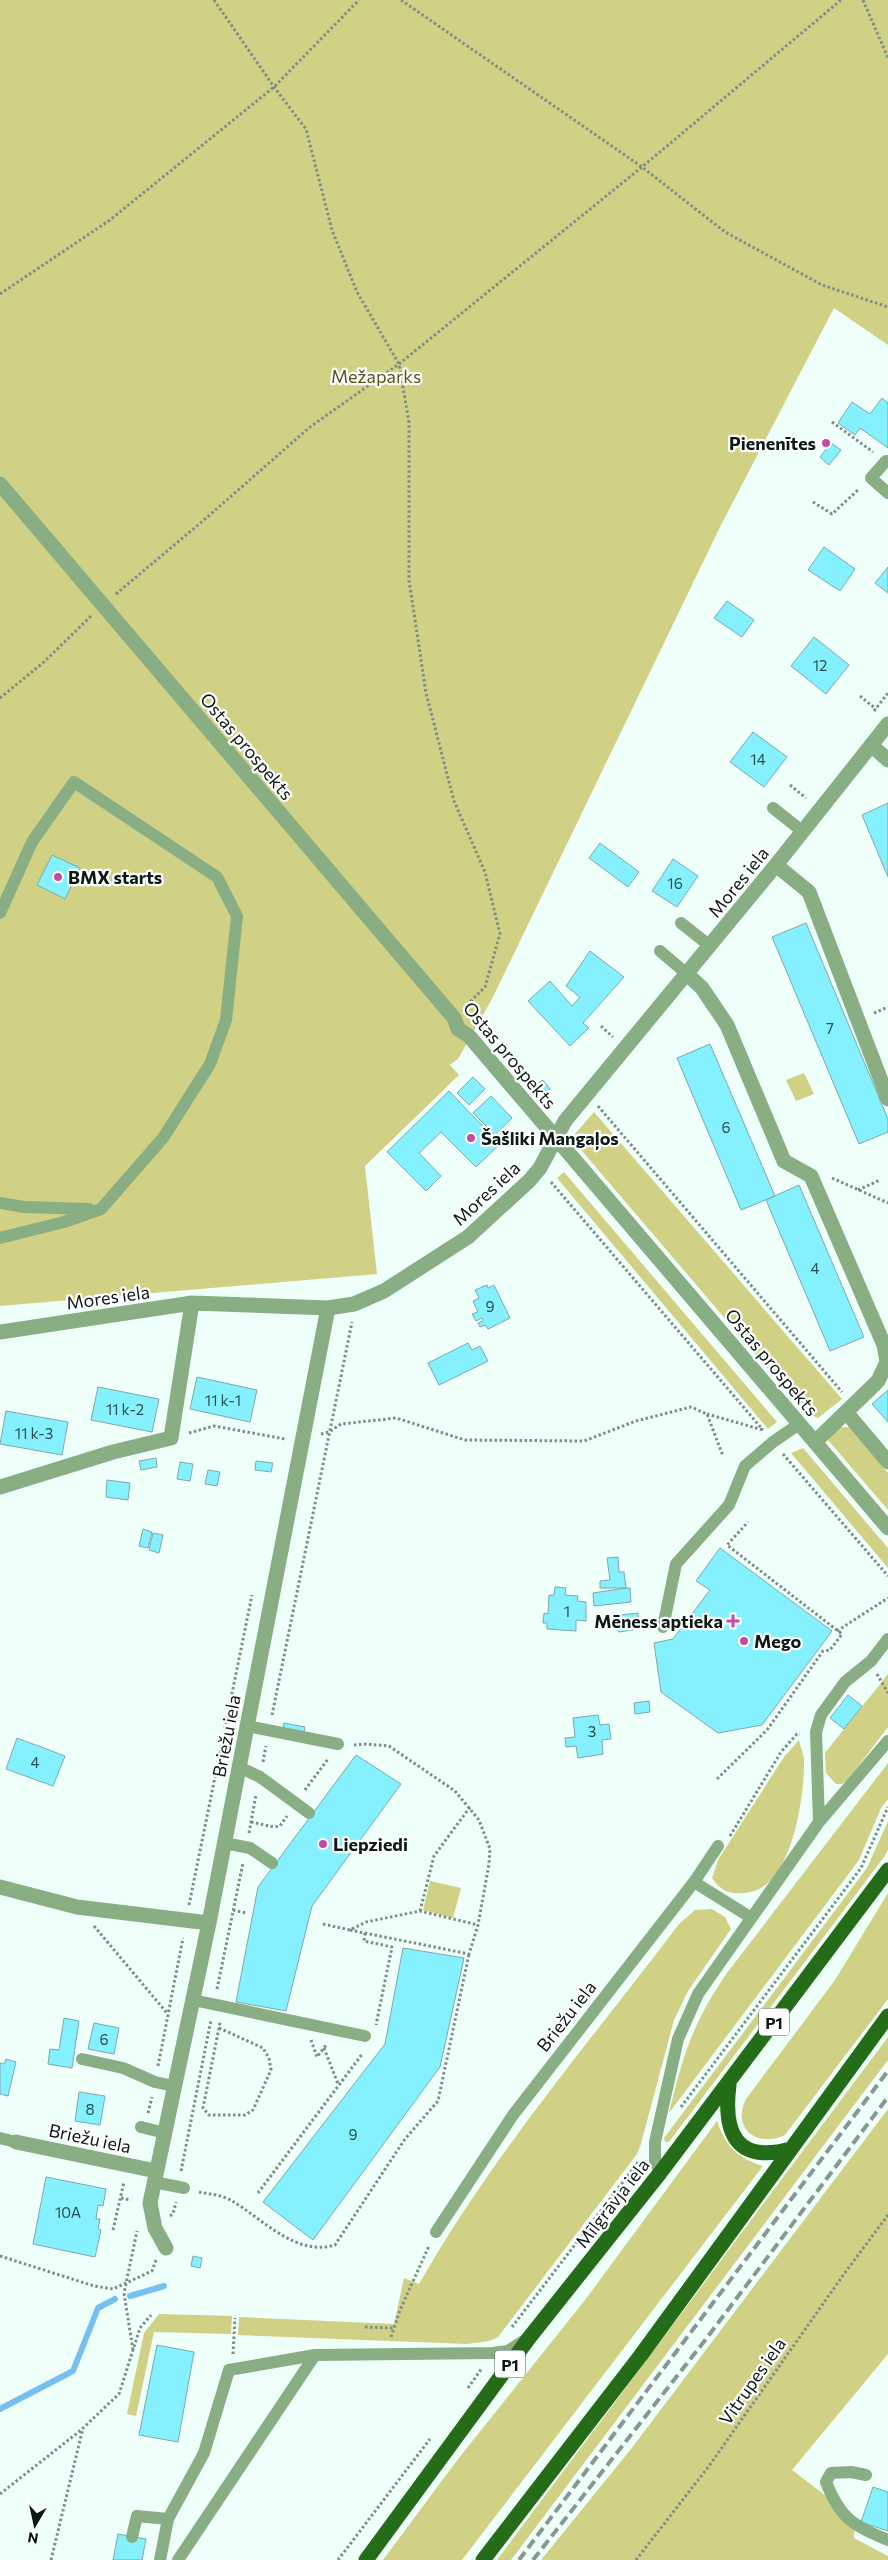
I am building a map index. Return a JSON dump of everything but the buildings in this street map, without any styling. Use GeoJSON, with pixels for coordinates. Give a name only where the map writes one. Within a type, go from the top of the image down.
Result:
{"type":"FeatureCollection","features":[{"type":"Feature","properties":{"kind":"main road","name":"Mīlgrāvja iela"},"geometry":{"type":"LineString","coordinates":[[366,2560],[530,2338],[729,2083],[888,1870]]}},
{"type":"Feature","properties":{"kind":"main road"},"geometry":{"type":"LineString","coordinates":[[483,2560],[641,2355],[888,2016]]}},
{"type":"Feature","properties":{"kind":"main road"},"geometry":{"type":"LineString","coordinates":[[729,2083],[726,2110],[731,2132],[741,2145],[756,2153],[773,2154],[791,2149]]}},
{"type":"Feature","properties":{"kind":"street","name":"Ostas prospekts"},"geometry":{"type":"LineString","coordinates":[[0,484],[454,1018],[458,1029],[469,1036],[557,1138],[888,1528]]}},
{"type":"Feature","properties":{"kind":"street","name":"Mores iela"},"geometry":{"type":"LineString","coordinates":[[0,1332],[192,1303],[328,1308],[354,1304],[384,1291],[468,1237],[529,1181],[540,1168],[565,1121],[776,865],[888,724]]}},
{"type":"Feature","properties":{"kind":"street"},"geometry":{"type":"LineString","coordinates":[[872,745],[888,760]]}},
{"type":"Feature","properties":{"kind":"street"},"geometry":{"type":"LineString","coordinates":[[776,865],[809,892],[888,1099]]}},
{"type":"Feature","properties":{"kind":"street"},"geometry":{"type":"LineString","coordinates":[[687,974],[702,988],[727,1025],[784,1161],[811,1176],[884,1345],[888,1362],[878,1380],[815,1442]]}},
{"type":"Feature","properties":{"kind":"street"},"geometry":{"type":"LineString","coordinates":[[0,1487],[113,1452],[171,1438],[192,1303]]}},
{"type":"Feature","properties":{"kind":"street","name":"Briežu iela"},"geometry":{"type":"LineString","coordinates":[[165,2245],[155,2228],[150,2203],[209,1923],[328,1308]]}},
{"type":"Feature","properties":{"kind":"street"},"geometry":{"type":"LineString","coordinates":[[849,1408],[888,1462]]}},
{"type":"Feature","properties":{"kind":"street"},"geometry":{"type":"LineString","coordinates":[[0,1886],[78,1907],[209,1923]]}},
{"type":"Feature","properties":{"kind":"street","name":"Briežu iela"},"geometry":{"type":"LineString","coordinates":[[16,2142],[132,2166],[155,2176]]}},
{"type":"Feature","properties":{"kind":"lane"},"geometry":{"type":"LineString","coordinates":[[886,461],[871,478],[888,493]]}},
{"type":"Feature","properties":{"kind":"lane"},"geometry":{"type":"LineString","coordinates":[[0,913],[32,842],[74,782],[217,877],[238,916],[226,1020],[210,1064],[163,1138],[101,1209],[64,1222],[0,1238]]}},
{"type":"Feature","properties":{"kind":"lane"},"geometry":{"type":"LineString","coordinates":[[772,808],[802,831]]}},
{"type":"Feature","properties":{"kind":"lane"},"geometry":{"type":"LineString","coordinates":[[682,923],[710,946]]}},
{"type":"Feature","properties":{"kind":"lane"},"geometry":{"type":"LineString","coordinates":[[660,951],[687,974]]}},
{"type":"Feature","properties":{"kind":"lane"},"geometry":{"type":"LineString","coordinates":[[0,1203],[71,1210],[101,1209]]}},
{"type":"Feature","properties":{"kind":"lane"},"geometry":{"type":"LineString","coordinates":[[663,1627],[676,1564],[729,1505],[746,1466],[799,1424]]}},
{"type":"Feature","properties":{"kind":"lane"},"geometry":{"type":"LineString","coordinates":[[819,1822],[816,1732],[821,1715],[845,1682],[871,1661],[888,1639]]}},
{"type":"Feature","properties":{"kind":"lane"},"geometry":{"type":"LineString","coordinates":[[247,1726],[273,1733],[338,1744]]}},
{"type":"Feature","properties":{"kind":"lane"},"geometry":{"type":"LineString","coordinates":[[660,2173],[655,2160],[655,2142],[678,2039],[698,1994],[750,1917],[819,1822],[888,1741]]}},
{"type":"Feature","properties":{"kind":"lane"},"geometry":{"type":"LineString","coordinates":[[239,1767],[260,1776],[309,1813]]}},
{"type":"Feature","properties":{"kind":"lane"},"geometry":{"type":"LineString","coordinates":[[224,1843],[250,1848],[272,1863]]}},
{"type":"Feature","properties":{"kind":"lane","name":"Briežu iela"},"geometry":{"type":"LineString","coordinates":[[436,2232],[513,2115],[694,1882],[718,1846]]}},
{"type":"Feature","properties":{"kind":"lane"},"geometry":{"type":"LineString","coordinates":[[694,1882],[750,1917]]}},
{"type":"Feature","properties":{"kind":"lane"},"geometry":{"type":"LineString","coordinates":[[192,2000],[370,2037]]}},
{"type":"Feature","properties":{"kind":"lane"},"geometry":{"type":"LineString","coordinates":[[82,2059],[123,2068],[155,2082],[174,2086]]}},
{"type":"Feature","properties":{"kind":"lane"},"geometry":{"type":"LineString","coordinates":[[143,2127],[166,2132]]}},
{"type":"Feature","properties":{"kind":"lane"},"geometry":{"type":"LineString","coordinates":[[0,2138],[16,2142]]}},
{"type":"Feature","properties":{"kind":"lane"},"geometry":{"type":"LineString","coordinates":[[155,2176],[184,2188]]}},
{"type":"Feature","properties":{"kind":"lane"},"geometry":{"type":"LineString","coordinates":[[160,2560],[168,2519],[204,2453],[229,2370],[315,2355],[493,2353],[508,2351],[530,2338]]}},
{"type":"Feature","properties":{"kind":"lane"},"geometry":{"type":"LineString","coordinates":[[178,2560],[315,2355]]}},
{"type":"Feature","properties":{"kind":"lane"},"geometry":{"type":"LineString","coordinates":[[866,2475],[851,2472],[831,2474],[826,2482],[835,2504],[859,2529],[888,2540]]}},
{"type":"Feature","properties":{"kind":"lane"},"geometry":{"type":"LineString","coordinates":[[132,2537],[137,2516],[168,2519]]}},
{"type":"Feature","properties":{"kind":"path"},"geometry":{"type":"LineString","coordinates":[[214,0],[274,87],[306,129],[335,239],[357,292],[399,364],[409,422],[409,580],[426,693],[454,801],[485,872],[500,934],[485,987],[454,1018]]}},
{"type":"Feature","properties":{"kind":"path"},"geometry":{"type":"LineString","coordinates":[[0,294],[110,220],[274,87],[359,0]]}},
{"type":"Feature","properties":{"kind":"path"},"geometry":{"type":"LineString","coordinates":[[401,0],[642,168],[725,232],[822,286],[888,307]]}},
{"type":"Feature","properties":{"kind":"path"},"geometry":{"type":"LineString","coordinates":[[0,698],[44,662],[102,605],[204,520],[310,427],[399,364],[642,168],[841,0]]}},
{"type":"Feature","properties":{"kind":"path"},"geometry":{"type":"LineString","coordinates":[[862,0],[888,58]]}},
{"type":"Feature","properties":{"kind":"path"},"geometry":{"type":"LineString","coordinates":[[832,422],[886,461]]}},
{"type":"Feature","properties":{"kind":"path"},"geometry":{"type":"LineString","coordinates":[[813,502],[832,514],[871,478]]}},
{"type":"Feature","properties":{"kind":"path"},"geometry":{"type":"LineString","coordinates":[[860,696],[876,708]]}},
{"type":"Feature","properties":{"kind":"path"},"geometry":{"type":"LineString","coordinates":[[790,785],[806,798]]}},
{"type":"Feature","properties":{"kind":"path"},"geometry":{"type":"LineString","coordinates":[[601,1026],[613,1037]]}},
{"type":"Feature","properties":{"kind":"path"},"geometry":{"type":"LineString","coordinates":[[587,1093],[849,1408]]}},
{"type":"Feature","properties":{"kind":"path"},"geometry":{"type":"LineString","coordinates":[[171,1438],[214,1426],[284,1439],[303,1438],[329,1432],[341,1424],[396,1418],[465,1440],[584,1440],[636,1421],[691,1407],[707,1414],[763,1431],[540,1168]]}},
{"type":"Feature","properties":{"kind":"path"},"geometry":{"type":"LineString","coordinates":[[811,1176],[821,1173],[888,1203]]}},
{"type":"Feature","properties":{"kind":"path"},"geometry":{"type":"LineString","coordinates":[[858,1190],[880,1180]]}},
{"type":"Feature","properties":{"kind":"path"},"geometry":{"type":"LineString","coordinates":[[707,1414],[723,1456]]}},
{"type":"Feature","properties":{"kind":"path"},"geometry":{"type":"LineString","coordinates":[[282,1448],[285,1432]]}},
{"type":"Feature","properties":{"kind":"path"},"geometry":{"type":"LineString","coordinates":[[784,1455],[888,1576]]}},
{"type":"Feature","properties":{"kind":"path"},"geometry":{"type":"LineString","coordinates":[[717,1779],[767,1730],[823,1651],[830,1650],[842,1634],[727,1545],[748,1522]]}},
{"type":"Feature","properties":{"kind":"path"},"geometry":{"type":"LineString","coordinates":[[143,2127],[155,2082],[253,1591]]}},
{"type":"Feature","properties":{"kind":"path"},"geometry":{"type":"LineString","coordinates":[[837,1631],[888,1598]]}},
{"type":"Feature","properties":{"kind":"path"},"geometry":{"type":"LineString","coordinates":[[718,1846],[730,1836],[781,1752],[797,1734],[816,1732]]}},
{"type":"Feature","properties":{"kind":"path"},"geometry":{"type":"LineString","coordinates":[[184,2188],[230,2200],[284,2236],[305,2246],[321,2250],[335,2245],[405,2140],[438,2101],[469,1954],[478,1925],[490,1849],[479,1820],[470,1807],[454,1791],[389,1746],[338,1744],[280,1826],[274,1827],[251,1822]]}},
{"type":"Feature","properties":{"kind":"path"},"geometry":{"type":"LineString","coordinates":[[678,2111],[862,1868],[888,1806]]}},
{"type":"Feature","properties":{"kind":"path"},"geometry":{"type":"LineString","coordinates":[[420,1911],[434,1856],[470,1807]]}},
{"type":"Feature","properties":{"kind":"path"},"geometry":{"type":"LineString","coordinates":[[78,1907],[168,2013]]}},
{"type":"Feature","properties":{"kind":"path"},"geometry":{"type":"LineString","coordinates":[[350,1930],[366,1922],[420,1911],[478,1925]]}},
{"type":"Feature","properties":{"kind":"path"},"geometry":{"type":"LineString","coordinates":[[323,1924],[469,1954]]}},
{"type":"Feature","properties":{"kind":"path"},"geometry":{"type":"LineString","coordinates":[[258,2193],[339,2085],[370,2037],[392,1947],[364,1941],[365,1933]]}},
{"type":"Feature","properties":{"kind":"path"},"geometry":{"type":"LineString","coordinates":[[219,2028],[263,2048],[269,2058],[271,2070],[253,2110],[245,2115],[209,2115],[203,2108],[223,2006]]}},
{"type":"Feature","properties":{"kind":"path"},"geometry":{"type":"LineString","coordinates":[[315,2026],[339,2085]]}},
{"type":"Feature","properties":{"kind":"path"},"geometry":{"type":"LineString","coordinates":[[511,2329],[637,2164]]}},
{"type":"Feature","properties":{"kind":"path"},"geometry":{"type":"LineString","coordinates":[[113,2230],[120,2198],[132,2166]]}},
{"type":"Feature","properties":{"kind":"path"},"geometry":{"type":"LineString","coordinates":[[131,2200],[132,2166]]}},
{"type":"Feature","properties":{"kind":"path"},"geometry":{"type":"LineString","coordinates":[[120,2198],[150,2203]]}},
{"type":"Feature","properties":{"kind":"path"},"geometry":{"type":"LineString","coordinates":[[134,2350],[124,2293],[140,2215],[150,2203]]}},
{"type":"Feature","properties":{"kind":"path","name":"Vitrupes iela"},"geometry":{"type":"LineString","coordinates":[[636,2560],[709,2466],[844,2274],[888,2216]]}},
{"type":"Feature","properties":{"kind":"path"},"geometry":{"type":"LineString","coordinates":[[387,2353],[394,2328],[436,2232]]}},
{"type":"Feature","properties":{"kind":"path"},"geometry":{"type":"LineString","coordinates":[[0,2256],[94,2286],[113,2289],[152,2271],[165,2245]]}},
{"type":"Feature","properties":{"kind":"path"},"geometry":{"type":"LineString","coordinates":[[0,2494],[84,2428],[119,2394],[140,2328],[151,2314]]}},
{"type":"Feature","properties":{"kind":"path"},"geometry":{"type":"LineString","coordinates":[[232,2370],[235,2318]]}},
{"type":"Feature","properties":{"kind":"path"},"geometry":{"type":"LineString","coordinates":[[365,2327],[394,2328]]}},
{"type":"Feature","properties":{"kind":"path"},"geometry":{"type":"LineString","coordinates":[[465,2391],[482,2368]]}},
{"type":"Feature","properties":{"kind":"path"},"geometry":{"type":"LineString","coordinates":[[51,2560],[84,2428]]}},
{"type":"Feature","properties":{"kind":"path"},"geometry":{"type":"LineString","coordinates":[[338,2560],[431,2438]]}},
{"type":"Feature","properties":{"kind":"green space","name":"Mežaparks"},"geometry":{"type":"Polygon","coordinates":[[[0,0],[888,0],[888,345],[834,308],[721,525],[492,999],[458,1059],[450,1065],[459,1075],[365,1166],[377,1274],[0,1306],[0,0]]]}},
{"type":"Feature","properties":{"kind":"green space"},"geometry":{"type":"Polygon","coordinates":[[[804,1073],[814,1094],[796,1101],[786,1080],[804,1073]]]}},
{"type":"Feature","properties":{"kind":"green space"},"geometry":{"type":"Polygon","coordinates":[[[594,1112],[842,1399],[818,1418],[804,1411],[576,1144],[575,1134],[594,1112]]]}},
{"type":"Feature","properties":{"kind":"green space"},"geometry":{"type":"Polygon","coordinates":[[[564,1172],[777,1422],[768,1429],[557,1178],[564,1172]]]}},
{"type":"Feature","properties":{"kind":"green space"},"geometry":{"type":"Polygon","coordinates":[[[838,1427],[850,1427],[888,1473],[888,1510],[828,1440],[838,1427]]]}},
{"type":"Feature","properties":{"kind":"green space"},"geometry":{"type":"Polygon","coordinates":[[[803,1448],[888,1548],[888,1568],[791,1453],[803,1448]]]}},
{"type":"Feature","properties":{"kind":"green space"},"geometry":{"type":"Polygon","coordinates":[[[888,1674],[888,1727],[847,1781],[842,1784],[836,1784],[826,1773],[825,1753],[888,1674]]]}},
{"type":"Feature","properties":{"kind":"green space"},"geometry":{"type":"Polygon","coordinates":[[[799,1740],[804,1759],[802,1795],[792,1839],[784,1860],[774,1877],[760,1888],[744,1893],[726,1891],[712,1878],[718,1860],[784,1757],[799,1740]]]}},
{"type":"Feature","properties":{"kind":"green space"},"geometry":{"type":"Polygon","coordinates":[[[888,1763],[888,1799],[881,1808],[859,1860],[669,2113],[690,2040],[715,1991],[888,1763]]]}},
{"type":"Feature","properties":{"kind":"green space"},"geometry":{"type":"Polygon","coordinates":[[[888,1821],[888,1850],[884,1857],[669,2142],[665,2142],[664,2138],[867,1868],[888,1821]]]}},
{"type":"Feature","properties":{"kind":"green space"},"geometry":{"type":"Polygon","coordinates":[[[430,1881],[461,1888],[453,1918],[423,1910],[430,1881]]]}},
{"type":"Feature","properties":{"kind":"green space"},"geometry":{"type":"Polygon","coordinates":[[[888,1893],[888,1999],[785,2135],[765,2139],[757,2137],[745,2127],[742,2119],[742,2110],[746,2099],[835,1980],[888,1893]]]}},
{"type":"Feature","properties":{"kind":"green space"},"geometry":{"type":"Polygon","coordinates":[[[712,1909],[725,1917],[731,1929],[688,1991],[674,2020],[637,2154],[498,2337],[489,2341],[467,2344],[238,2335],[239,2317],[394,2324],[404,2278],[419,2284],[448,2236],[510,2144],[679,1924],[695,1910],[712,1909]]]}},
{"type":"Feature","properties":{"kind":"green space"},"geometry":{"type":"Polygon","coordinates":[[[888,2037],[888,2060],[511,2560],[497,2560],[888,2037]]]}},
{"type":"Feature","properties":{"kind":"green space"},"geometry":{"type":"Polygon","coordinates":[[[888,2109],[888,2354],[792,2470],[855,2518],[854,2538],[888,2556],[888,2560],[541,2560],[631,2449],[888,2109]]]}},
{"type":"Feature","properties":{"kind":"green space"},"geometry":{"type":"Polygon","coordinates":[[[717,2121],[724,2138],[739,2155],[763,2166],[462,2560],[383,2560],[458,2459],[585,2300],[717,2121]]]}},
{"type":"Feature","properties":{"kind":"green space"},"geometry":{"type":"Polygon","coordinates":[[[159,2314],[232,2316],[231,2334],[154,2332],[136,2416],[127,2414],[144,2333],[159,2314]]]}},
{"type":"Feature","properties":{"kind":"waterway"},"geometry":{"type":"LineString","coordinates":[[130,2296],[164,2286]]}},
{"type":"Feature","properties":{"kind":"waterway"},"geometry":{"type":"LineString","coordinates":[[0,2409],[73,2371],[98,2308],[115,2299]]}},
{"type":"Feature","properties":{"kind":"railway"},"geometry":{"type":"LineString","coordinates":[[519,2560],[888,2071]]}},
{"type":"Feature","properties":{"kind":"railway"},"geometry":{"type":"LineString","coordinates":[[533,2560],[706,2339],[888,2097]]}},
{"type":"Feature","properties":{"kind":"place","name":"Pienenītes"},"geometry":{"type":"Point","coordinates":[826,443]}},
{"type":"Feature","properties":{"kind":"place","name":"BMX starts"},"geometry":{"type":"Point","coordinates":[58,877]}},
{"type":"Feature","properties":{"kind":"place","name":"Šašliki Mangaļos"},"geometry":{"type":"Point","coordinates":[471,1138]}},
{"type":"Feature","properties":{"kind":"place","name":"Mēness aptieka"},"geometry":{"type":"Point","coordinates":[733,1621]}},
{"type":"Feature","properties":{"kind":"place","name":"Mego"},"geometry":{"type":"Point","coordinates":[744,1641]}},
{"type":"Feature","properties":{"kind":"place","name":"Liepziedi"},"geometry":{"type":"Point","coordinates":[323,1844]}}]}
